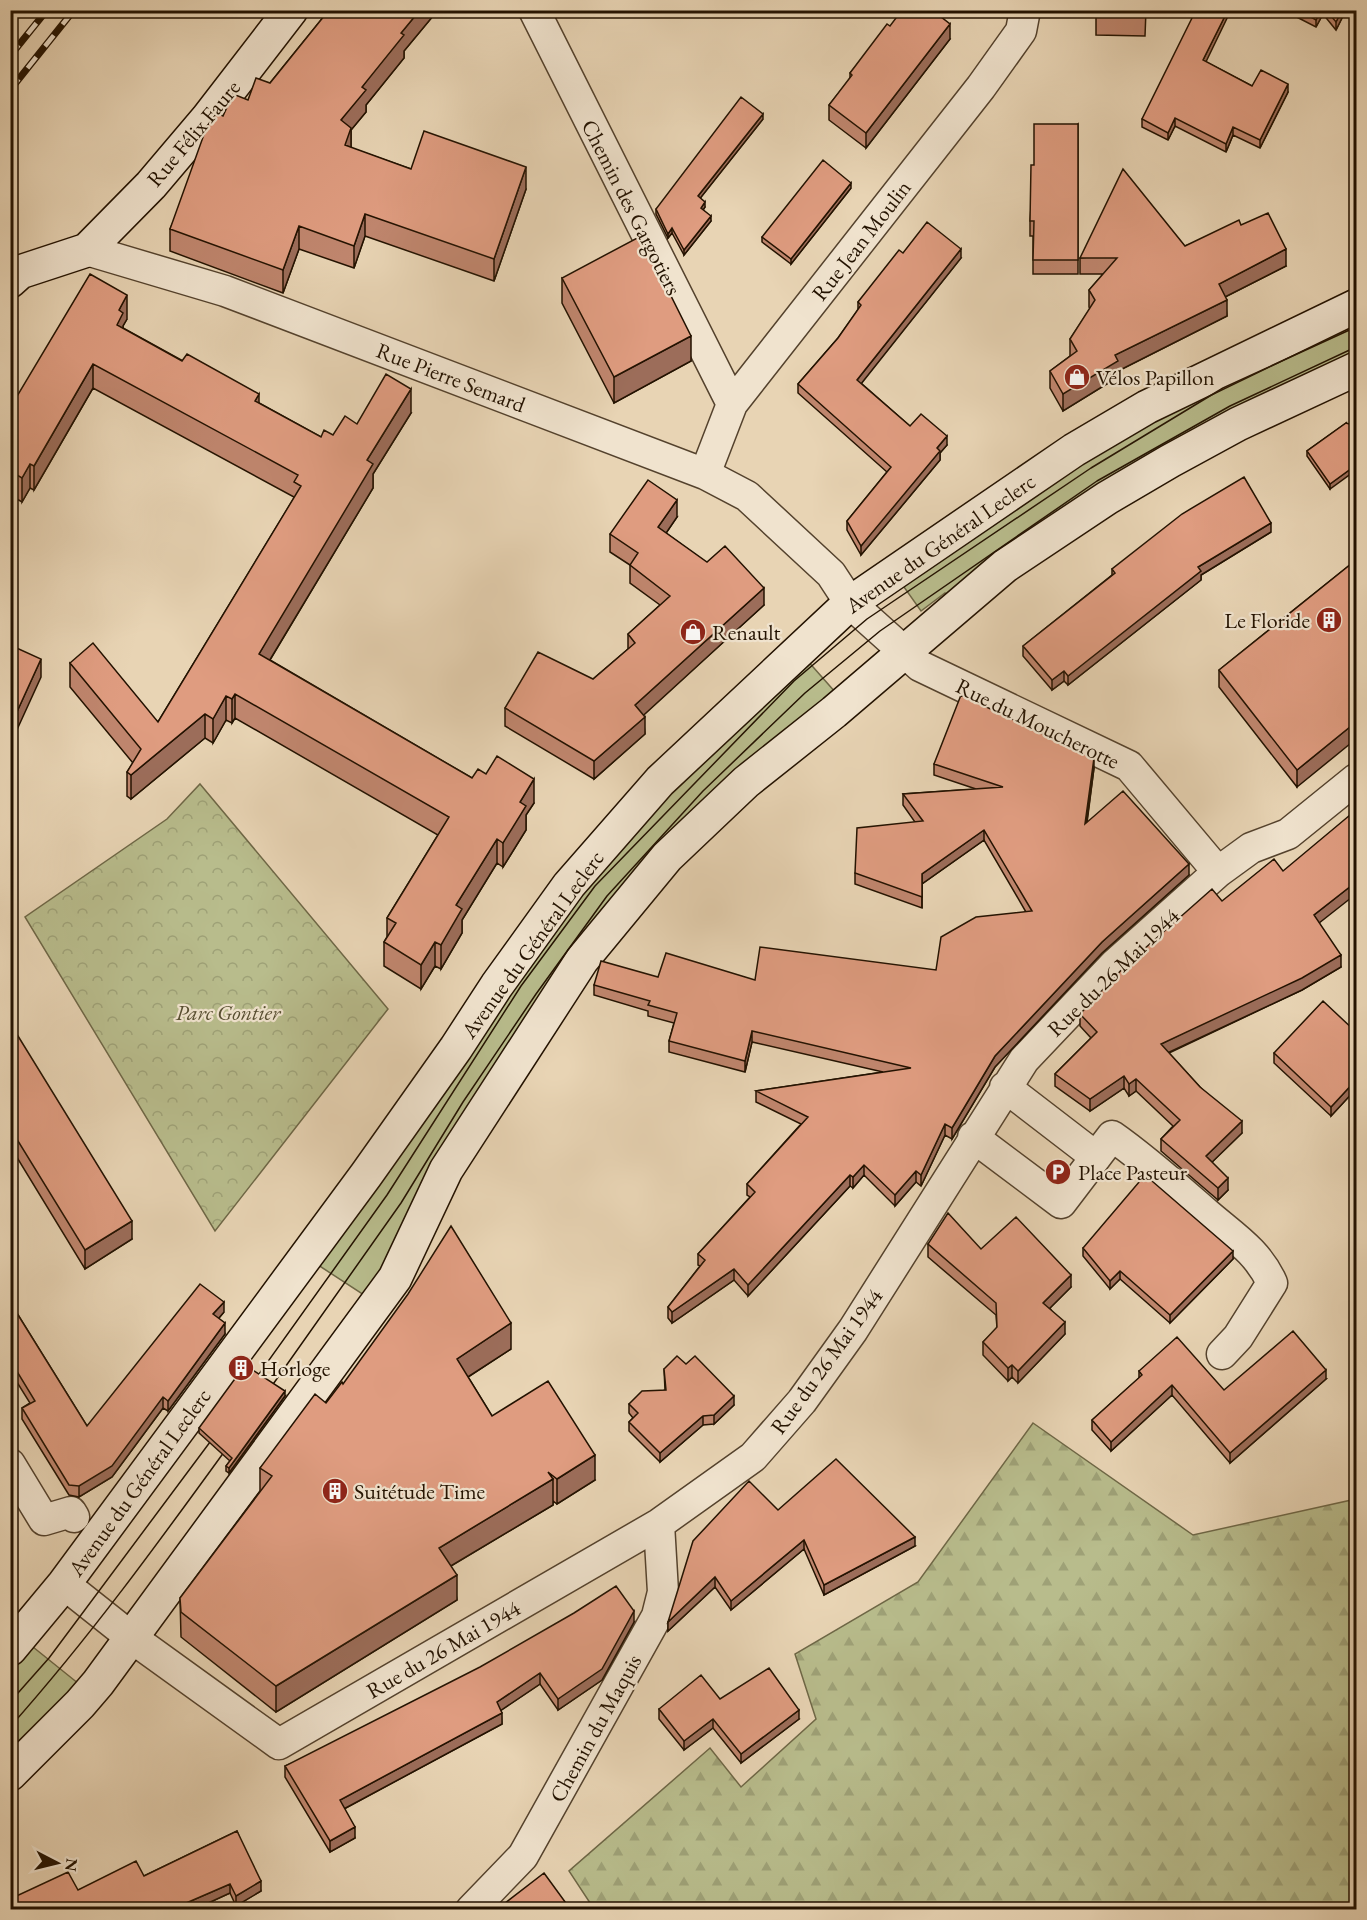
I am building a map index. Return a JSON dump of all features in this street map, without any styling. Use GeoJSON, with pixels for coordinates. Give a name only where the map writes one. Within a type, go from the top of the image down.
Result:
{"type":"FeatureCollection","features":[{"type":"Feature","properties":{"kind":"main road","name":"Rue Félix Faure"},"geometry":{"type":"LineString","coordinates":[[87,250],[158,177],[291,10]]}},
{"type":"Feature","properties":{"kind":"main road"},"geometry":{"type":"LineString","coordinates":[[10,281],[20,272],[87,250]]}},
{"type":"Feature","properties":{"kind":"main road","name":"Avenue du Général Leclerc"},"geometry":{"type":"LineString","coordinates":[[10,1649],[64,1584],[366,1175],[569,885],[660,781],[850,603],[1074,450],[1147,407],[1356,306]]}},
{"type":"Feature","properties":{"kind":"main road"},"geometry":{"type":"LineString","coordinates":[[10,1774],[80,1704],[132,1638],[394,1278],[446,1170],[582,960],[675,849],[746,782],[912,659],[1005,566],[1107,498],[1238,424],[1356,369]]}},
{"type":"Feature","properties":{"kind":"street","name":"Chemin des Gargotiers"},"geometry":{"type":"LineString","coordinates":[[534,10],[732,404]]}},
{"type":"Feature","properties":{"kind":"street","name":"Rue Jean Moulin"},"geometry":{"type":"LineString","coordinates":[[705,474],[732,404],[981,87],[1022,31],[1025,10]]}},
{"type":"Feature","properties":{"kind":"street","name":"Rue Pierre Semard"},"geometry":{"type":"LineString","coordinates":[[87,250],[225,291],[705,474],[747,496],[831,574],[850,603]]}},
{"type":"Feature","properties":{"kind":"street","name":"Rue du Moucherotte"},"geometry":{"type":"LineString","coordinates":[[850,603],[912,659],[1129,766],[1218,873]]}},
{"type":"Feature","properties":{"kind":"street","name":"Rue du 26 Mai 1944"},"geometry":{"type":"LineString","coordinates":[[64,1584],[132,1638],[279,1744],[659,1524],[753,1457],[802,1401],[853,1330],[973,1137],[1024,1060],[1114,965],[1218,873],[1251,848],[1288,834],[1356,779]]}},
{"type":"Feature","properties":{"kind":"street"},"geometry":{"type":"LineString","coordinates":[[1005,1087],[1096,1157]]}},
{"type":"Feature","properties":{"kind":"street"},"geometry":{"type":"LineString","coordinates":[[973,1137],[1061,1203],[1112,1136],[1152,1166],[1263,1264],[1272,1282],[1259,1306],[1222,1354]]}},
{"type":"Feature","properties":{"kind":"street"},"geometry":{"type":"LineString","coordinates":[[10,1464],[44,1520],[71,1512],[74,1517]]}},
{"type":"Feature","properties":{"kind":"street","name":"Chemin du Maquis"},"geometry":{"type":"LineString","coordinates":[[471,1910],[523,1856],[657,1616],[663,1592],[659,1524]]}},
{"type":"Feature","properties":{"kind":"green space"},"geometry":{"type":"Polygon","coordinates":[[[1356,317],[1356,358],[950,597],[945,593],[921,611],[899,580],[1079,461],[1356,317]]]}},
{"type":"Feature","properties":{"kind":"green space"},"geometry":{"type":"Polygon","coordinates":[[[806,659],[836,693],[684,829],[367,1297],[315,1263],[508,987],[633,826],[806,659]]]}},
{"type":"Feature","properties":{"kind":"green space","name":"Parc Gontier"},"geometry":{"type":"Polygon","coordinates":[[[200,784],[388,1009],[215,1231],[25,917],[167,819],[200,784]]]}},
{"type":"Feature","properties":{"kind":"green space"},"geometry":{"type":"Polygon","coordinates":[[[1033,1423],[1193,1535],[1356,1499],[1356,1909],[594,1909],[569,1871],[710,1748],[741,1787],[816,1719],[795,1654],[918,1582],[1033,1423]]]}},
{"type":"Feature","properties":{"kind":"green space"},"geometry":{"type":"Polygon","coordinates":[[[33,1647],[79,1684],[11,1761],[11,1672],[33,1647]]]}},
{"type":"Feature","properties":{"kind":"building"},"geometry":{"type":"Polygon","coordinates":[[[329,10],[420,10],[401,33],[404,35],[362,87],[366,90],[341,120],[351,128],[345,145],[411,169],[424,131],[526,167],[494,259],[365,214],[354,246],[299,226],[283,270],[170,229],[207,126],[217,113],[223,116],[233,94],[248,100],[256,78],[270,83],[329,10]]]}},
{"type":"Feature","properties":{"kind":"building"},"geometry":{"type":"Polygon","coordinates":[[[902,10],[932,10],[950,24],[866,133],[829,105],[887,24],[890,26],[902,10]]]}},
{"type":"Feature","properties":{"kind":"building"},"geometry":{"type":"Polygon","coordinates":[[[1196,10],[1228,10],[1203,60],[1252,86],[1261,70],[1288,84],[1260,140],[1233,127],[1226,144],[1175,118],[1168,133],[1142,119],[1196,10]]]}},
{"type":"Feature","properties":{"kind":"building"},"geometry":{"type":"Polygon","coordinates":[[[1298,10],[1321,10],[1316,20],[1298,10]]]}},
{"type":"Feature","properties":{"kind":"building"},"geometry":{"type":"Polygon","coordinates":[[[1326,10],[1342,10],[1336,22],[1326,10]]]}},
{"type":"Feature","properties":{"kind":"building"},"geometry":{"type":"Polygon","coordinates":[[[1356,33],[1356,45],[1351,37],[1356,33]]]}},
{"type":"Feature","properties":{"kind":"building"},"geometry":{"type":"Polygon","coordinates":[[[1356,59],[1356,72],[1350,64],[1356,59]]]}},
{"type":"Feature","properties":{"kind":"building"},"geometry":{"type":"Polygon","coordinates":[[[741,97],[763,114],[698,196],[705,202],[701,208],[711,216],[684,250],[672,228],[668,234],[656,209],[741,97]]]}},
{"type":"Feature","properties":{"kind":"building"},"geometry":{"type":"Polygon","coordinates":[[[1034,124],[1078,124],[1078,260],[1033,260],[1034,221],[1030,221],[1034,124]]]}},
{"type":"Feature","properties":{"kind":"building"},"geometry":{"type":"Polygon","coordinates":[[[1356,155],[1356,167],[1350,160],[1356,155]]]}},
{"type":"Feature","properties":{"kind":"building"},"geometry":{"type":"Polygon","coordinates":[[[823,160],[851,183],[791,259],[762,237],[823,160]]]}},
{"type":"Feature","properties":{"kind":"building"},"geometry":{"type":"Polygon","coordinates":[[[1123,169],[1185,246],[1239,220],[1241,225],[1268,213],[1286,249],[1219,284],[1227,300],[1115,355],[1118,361],[1063,394],[1050,371],[1077,351],[1070,339],[1095,300],[1089,290],[1117,258],[1080,258],[1123,169]]]}},
{"type":"Feature","properties":{"kind":"building"},"geometry":{"type":"Polygon","coordinates":[[[927,222],[961,249],[857,380],[910,426],[921,414],[947,436],[937,448],[940,451],[861,546],[847,521],[891,467],[798,384],[838,338],[861,305],[858,302],[899,250],[903,253],[927,222]]]}},
{"type":"Feature","properties":{"kind":"building"},"geometry":{"type":"Polygon","coordinates":[[[641,236],[691,336],[614,377],[562,278],[641,236]]]}},
{"type":"Feature","properties":{"kind":"building"},"geometry":{"type":"Polygon","coordinates":[[[90,274],[127,295],[119,310],[123,313],[117,325],[182,361],[187,354],[259,394],[255,401],[321,437],[324,430],[333,435],[345,416],[357,424],[386,374],[411,389],[367,460],[373,464],[259,654],[472,778],[478,769],[486,774],[497,756],[534,779],[520,802],[526,806],[503,843],[497,839],[456,905],[462,909],[441,945],[435,942],[421,965],[384,942],[396,923],[387,918],[449,817],[235,694],[232,699],[226,696],[213,719],[205,714],[131,775],[127,772],[141,749],[70,663],[93,643],[158,722],[301,486],[294,482],[298,475],[93,364],[34,466],[30,464],[22,478],[10,471],[10,400],[13,396],[16,398],[90,274]]]}},
{"type":"Feature","properties":{"kind":"building"},"geometry":{"type":"Polygon","coordinates":[[[1346,423],[1356,426],[1356,465],[1330,484],[1307,451],[1346,423]]]}},
{"type":"Feature","properties":{"kind":"building"},"geometry":{"type":"Polygon","coordinates":[[[1244,477],[1271,523],[1198,567],[1201,571],[1068,676],[1064,671],[1052,680],[1023,646],[1115,573],[1112,569],[1182,514],[1244,477]]]}},
{"type":"Feature","properties":{"kind":"building"},"geometry":{"type":"Polygon","coordinates":[[[648,480],[677,500],[658,527],[707,562],[725,546],[764,588],[635,705],[645,717],[594,761],[505,708],[538,652],[593,679],[635,643],[628,634],[670,596],[630,565],[638,553],[610,534],[648,480]]]}},
{"type":"Feature","properties":{"kind":"building","name":"Le Floride"},"geometry":{"type":"Polygon","coordinates":[[[1356,560],[1356,722],[1297,770],[1219,670],[1356,560]]]}},
{"type":"Feature","properties":{"kind":"building"},"geometry":{"type":"Polygon","coordinates":[[[10,645],[41,659],[10,727],[10,645]]]}},
{"type":"Feature","properties":{"kind":"building"},"geometry":{"type":"Polygon","coordinates":[[[961,695],[1094,758],[1085,824],[1123,791],[1189,864],[1102,942],[995,1056],[952,1128],[945,1124],[921,1175],[916,1171],[895,1195],[864,1165],[853,1177],[850,1175],[748,1285],[734,1269],[672,1312],[668,1307],[705,1260],[698,1254],[755,1192],[747,1184],[808,1117],[756,1091],[911,1068],[752,1031],[745,1061],[669,1041],[677,1013],[648,1005],[650,1001],[594,985],[601,961],[658,977],[666,953],[755,980],[760,947],[936,970],[941,937],[976,917],[1032,911],[984,830],[922,874],[922,897],[855,873],[857,828],[923,821],[903,794],[1003,787],[934,764],[961,695]]]}},
{"type":"Feature","properties":{"kind":"building"},"geometry":{"type":"Polygon","coordinates":[[[1356,810],[1356,882],[1314,915],[1341,955],[1302,978],[1161,1044],[1200,1087],[1242,1121],[1206,1156],[1228,1178],[1218,1188],[1161,1139],[1180,1120],[1136,1079],[1129,1084],[1124,1076],[1090,1099],[1055,1074],[1097,1032],[1080,1014],[1126,965],[1212,889],[1222,901],[1274,859],[1283,871],[1356,810]]]}},
{"type":"Feature","properties":{"kind":"building"},"geometry":{"type":"Polygon","coordinates":[[[1323,1001],[1356,1032],[1356,1080],[1331,1107],[1274,1053],[1323,1001]]]}},
{"type":"Feature","properties":{"kind":"building"},"geometry":{"type":"Polygon","coordinates":[[[10,1023],[132,1221],[85,1250],[10,1128],[10,1023]]]}},
{"type":"Feature","properties":{"kind":"building"},"geometry":{"type":"Polygon","coordinates":[[[1145,1175],[1233,1251],[1170,1315],[1120,1271],[1110,1281],[1083,1248],[1145,1175]]]}},
{"type":"Feature","properties":{"kind":"building"},"geometry":{"type":"Polygon","coordinates":[[[948,1213],[981,1249],[1016,1217],[1071,1275],[1043,1303],[1065,1322],[1018,1371],[1012,1365],[1008,1368],[983,1342],[997,1327],[996,1303],[928,1244],[948,1213]]]}},
{"type":"Feature","properties":{"kind":"building"},"geometry":{"type":"Polygon","coordinates":[[[451,1226],[511,1323],[457,1359],[492,1416],[548,1381],[595,1455],[557,1479],[548,1472],[553,1479],[439,1548],[457,1575],[276,1686],[181,1612],[180,1598],[272,1476],[260,1468],[315,1394],[326,1403],[342,1382],[343,1384],[408,1294],[451,1226]]]}},
{"type":"Feature","properties":{"kind":"building"},"geometry":{"type":"Polygon","coordinates":[[[200,1284],[224,1302],[213,1314],[225,1323],[168,1401],[163,1397],[112,1466],[79,1486],[69,1485],[22,1408],[35,1401],[10,1360],[10,1302],[87,1426],[200,1284]]]}},
{"type":"Feature","properties":{"kind":"building"},"geometry":{"type":"Polygon","coordinates":[[[1293,1331],[1326,1370],[1230,1453],[1172,1385],[1111,1442],[1092,1420],[1142,1375],[1139,1371],[1177,1337],[1224,1390],[1293,1331]]]}},
{"type":"Feature","properties":{"kind":"building"},"geometry":{"type":"Polygon","coordinates":[[[677,1356],[686,1364],[695,1356],[734,1396],[714,1415],[703,1416],[660,1453],[629,1422],[638,1413],[629,1404],[642,1391],[666,1390],[664,1369],[677,1356]]]}},
{"type":"Feature","properties":{"kind":"building"},"geometry":{"type":"Polygon","coordinates":[[[245,1365],[285,1391],[229,1468],[226,1466],[232,1458],[199,1428],[245,1365]]]}},
{"type":"Feature","properties":{"kind":"building"},"geometry":{"type":"Polygon","coordinates":[[[836,1459],[915,1537],[824,1585],[804,1540],[731,1601],[715,1577],[668,1622],[693,1541],[749,1481],[778,1510],[836,1459]]]}},
{"type":"Feature","properties":{"kind":"building"},"geometry":{"type":"Polygon","coordinates":[[[616,1586],[634,1611],[602,1669],[558,1699],[540,1673],[497,1702],[502,1713],[340,1800],[355,1827],[330,1841],[285,1766],[480,1667],[616,1586]]]}},
{"type":"Feature","properties":{"kind":"building"},"geometry":{"type":"Polygon","coordinates":[[[769,1668],[799,1710],[741,1754],[713,1719],[684,1741],[659,1709],[701,1675],[720,1699],[769,1668]]]}},
{"type":"Feature","properties":{"kind":"building"},"geometry":{"type":"Polygon","coordinates":[[[237,1831],[261,1881],[236,1896],[230,1884],[170,1910],[10,1910],[10,1899],[68,1872],[78,1890],[136,1861],[144,1876],[237,1831]]]}},
{"type":"Feature","properties":{"kind":"building"},"geometry":{"type":"Polygon","coordinates":[[[544,1873],[571,1910],[496,1910],[544,1873]]]}},
{"type":"Feature","properties":{"kind":"tram line"},"geometry":{"type":"LineString","coordinates":[[249,1388],[387,1195],[521,986],[595,886],[794,681],[867,619],[1091,468],[1223,388],[1356,327]]}},
{"type":"Feature","properties":{"kind":"tram line"},"geometry":{"type":"LineString","coordinates":[[264,1397],[401,1203],[463,1102],[536,994],[607,896],[703,791],[805,693],[880,631],[1097,481],[1230,406],[1356,347]]}},
{"type":"Feature","properties":{"kind":"tram line"},"geometry":{"type":"LineString","coordinates":[[10,1702],[49,1658],[219,1430]]}},
{"type":"Feature","properties":{"kind":"tram line"},"geometry":{"type":"LineString","coordinates":[[10,1727],[97,1622],[232,1441]]}},
{"type":"Feature","properties":{"kind":"railway"},"geometry":{"type":"LineString","coordinates":[[10,56],[47,10]]}},
{"type":"Feature","properties":{"kind":"railway"},"geometry":{"type":"LineString","coordinates":[[10,90],[74,10]]}},
{"type":"Feature","properties":{"kind":"place","name":"Vélos Papillon"},"geometry":{"type":"Point","coordinates":[1077,377]}},
{"type":"Feature","properties":{"kind":"place","name":"Le Floride"},"geometry":{"type":"Point","coordinates":[1329,620]}},
{"type":"Feature","properties":{"kind":"place","name":"Renault"},"geometry":{"type":"Point","coordinates":[693,632]}},
{"type":"Feature","properties":{"kind":"place","name":"Place Pasteur"},"geometry":{"type":"Point","coordinates":[1058,1172]}},
{"type":"Feature","properties":{"kind":"place","name":"Horloge"},"geometry":{"type":"Point","coordinates":[241,1368]}},
{"type":"Feature","properties":{"kind":"place","name":"Suitétude Time"},"geometry":{"type":"Point","coordinates":[335,1491]}}]}
